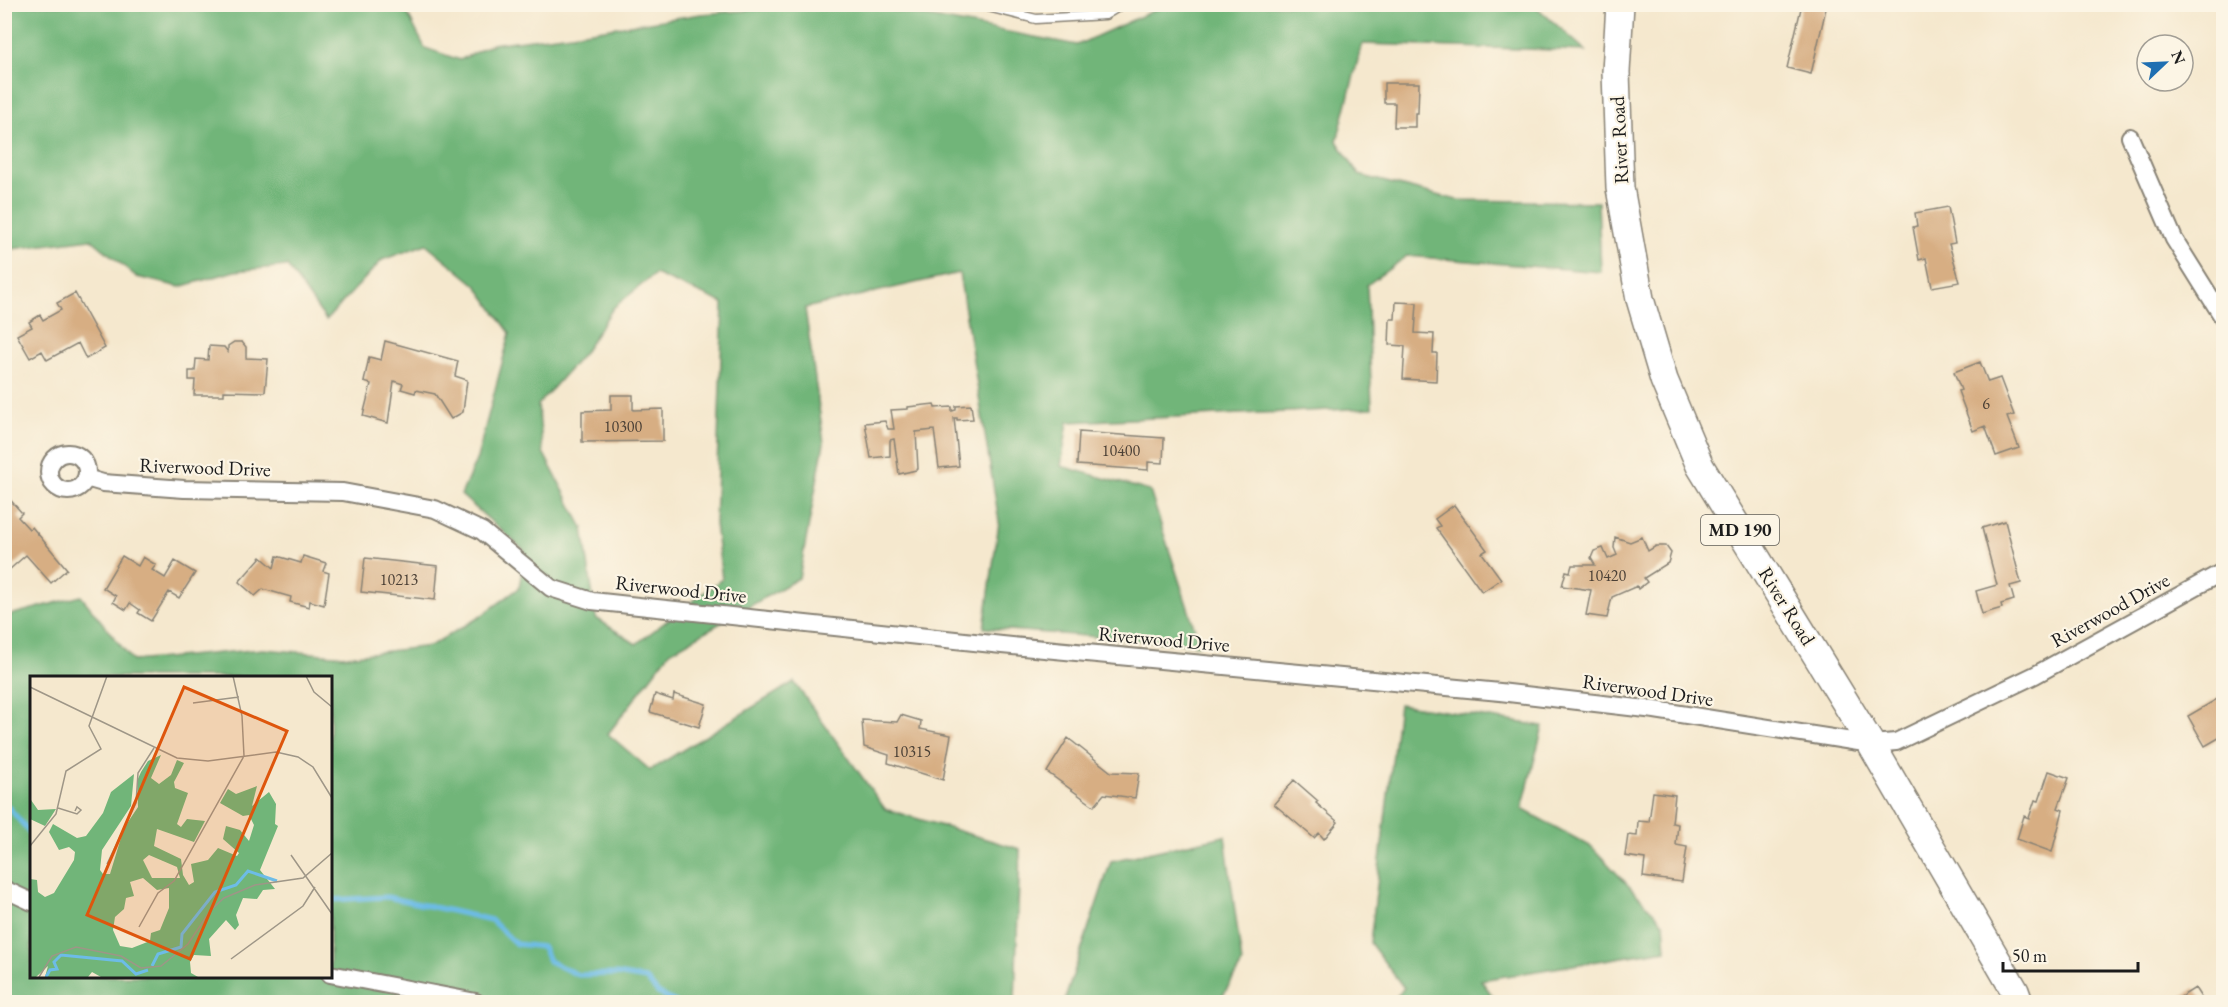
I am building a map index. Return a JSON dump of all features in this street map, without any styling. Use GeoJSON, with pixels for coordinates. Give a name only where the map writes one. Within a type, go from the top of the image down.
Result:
{"type":"FeatureCollection","features":[{"type":"Feature","properties":{"kind":"main road","name":"River Road"},"geometry":{"type":"LineString","coordinates":[[1620,4],[1616,72],[1620,188],[1640,299],[1664,380],[1700,466],[1871,744],[2019,1002]]}},
{"type":"Feature","properties":{"kind":"street"},"geometry":{"type":"LineString","coordinates":[[2130,137],[2174,239],[2223,319]]}},
{"type":"Feature","properties":{"kind":"street","name":"Riverwood Drive"},"geometry":{"type":"LineString","coordinates":[[86,478],[103,483],[184,489],[343,492],[435,509],[482,531],[551,588],[592,601],[1002,645],[1500,692],[1655,710],[1871,744],[1896,742],[2035,675],[2223,571]]}},
{"type":"Feature","properties":{"kind":"street"},"geometry":{"type":"LineString","coordinates":[[4,889],[30,901]]}},
{"type":"Feature","properties":{"kind":"street"},"geometry":{"type":"LineString","coordinates":[[332,974],[476,1002]]}},
{"type":"Feature","properties":{"kind":"lane"},"geometry":{"type":"LineString","coordinates":[[976,4],[1036,19],[1105,15],[1123,4]]}},
{"type":"Feature","properties":{"kind":"green space"},"geometry":{"type":"Polygon","coordinates":[[[1533,4],[1586,51],[1362,44],[1337,141],[1359,175],[1457,200],[1598,202],[1601,272],[1407,256],[1367,285],[1372,408],[1068,422],[1061,466],[1150,491],[1200,645],[984,628],[999,522],[959,273],[805,308],[824,443],[799,578],[670,652],[608,734],[650,770],[794,682],[885,809],[1020,849],[1015,1002],[5,1002],[4,610],[10,615],[81,596],[133,661],[263,649],[347,656],[430,646],[478,618],[519,588],[525,551],[461,495],[477,458],[510,333],[476,285],[426,244],[382,260],[326,320],[287,266],[235,271],[180,287],[137,277],[91,239],[5,250],[5,5],[403,5],[425,48],[460,60],[492,44],[701,14],[815,5],[865,5],[1077,45],[1166,5],[1533,4]],[[655,274],[613,308],[583,354],[538,405],[543,452],[583,528],[596,618],[636,644],[722,579],[715,524],[723,303],[655,274]]]}},
{"type":"Feature","properties":{"kind":"green space"},"geometry":{"type":"Polygon","coordinates":[[[1399,704],[1543,726],[1522,809],[1592,847],[1664,923],[1666,950],[1481,980],[1497,1002],[1392,1002],[1404,988],[1370,943],[1399,704]]]}},
{"type":"Feature","properties":{"kind":"green space"},"geometry":{"type":"Polygon","coordinates":[[[1225,836],[1242,964],[1219,1002],[1064,1002],[1111,861],[1225,836]]]}},
{"type":"Feature","properties":{"kind":"building"},"geometry":{"type":"Polygon","coordinates":[[[1802,4],[1827,4],[1811,74],[1787,68],[1802,4]]]}},
{"type":"Feature","properties":{"kind":"building"},"geometry":{"type":"Polygon","coordinates":[[[1384,83],[1419,83],[1415,127],[1394,127],[1395,103],[1384,103],[1384,83]]]}},
{"type":"Feature","properties":{"kind":"building"},"geometry":{"type":"Polygon","coordinates":[[[1948,207],[1955,243],[1949,244],[1960,282],[1932,287],[1926,258],[1919,260],[1913,227],[1917,226],[1915,213],[1948,207]]]}},
{"type":"Feature","properties":{"kind":"building"},"geometry":{"type":"Polygon","coordinates":[[[75,293],[105,348],[86,359],[78,343],[47,360],[42,351],[30,358],[17,335],[32,327],[29,322],[40,315],[43,320],[61,310],[57,303],[75,293]]]}},
{"type":"Feature","properties":{"kind":"building"},"geometry":{"type":"Polygon","coordinates":[[[1396,302],[1417,303],[1415,333],[1434,334],[1433,353],[1437,353],[1436,381],[1403,379],[1405,346],[1389,345],[1390,319],[1395,319],[1396,302]]]}},
{"type":"Feature","properties":{"kind":"building"},"geometry":{"type":"Polygon","coordinates":[[[385,341],[458,361],[455,376],[467,380],[463,412],[451,419],[435,394],[416,390],[415,393],[401,389],[403,384],[394,381],[388,423],[363,416],[371,384],[364,382],[369,357],[381,360],[385,341]]]}},
{"type":"Feature","properties":{"kind":"building"},"geometry":{"type":"Polygon","coordinates":[[[234,342],[242,342],[246,347],[246,358],[268,359],[265,392],[224,391],[224,395],[194,395],[195,380],[189,380],[189,371],[195,371],[196,359],[208,360],[209,346],[224,347],[228,352],[228,346],[234,342]]]}},
{"type":"Feature","properties":{"kind":"building"},"geometry":{"type":"Polygon","coordinates":[[[1980,362],[1988,382],[2000,378],[2014,415],[2007,417],[2019,448],[1996,456],[1985,426],[1973,431],[1958,391],[1961,390],[1954,372],[1980,362]]]}},
{"type":"Feature","properties":{"kind":"building"},"geometry":{"type":"Polygon","coordinates":[[[611,395],[633,395],[633,410],[663,409],[663,441],[582,442],[582,411],[611,410],[611,395]]]}},
{"type":"Feature","properties":{"kind":"building"},"geometry":{"type":"Polygon","coordinates":[[[934,404],[935,408],[952,407],[952,411],[956,410],[956,406],[971,405],[973,419],[957,420],[954,418],[959,466],[939,468],[934,430],[916,432],[918,469],[916,470],[899,474],[894,439],[890,440],[890,456],[871,458],[865,423],[885,421],[888,429],[894,429],[891,410],[934,404]]]}},
{"type":"Feature","properties":{"kind":"building"},"geometry":{"type":"Polygon","coordinates":[[[1079,432],[1164,438],[1163,463],[1148,462],[1148,470],[1077,465],[1079,432]]]}},
{"type":"Feature","properties":{"kind":"building"},"geometry":{"type":"Polygon","coordinates":[[[4,493],[22,513],[18,517],[29,529],[32,527],[67,569],[51,583],[26,555],[9,570],[4,565],[4,493]]]}},
{"type":"Feature","properties":{"kind":"building"},"geometry":{"type":"Polygon","coordinates":[[[1454,505],[1487,550],[1482,553],[1501,579],[1482,592],[1436,528],[1440,526],[1435,519],[1454,505]]]}},
{"type":"Feature","properties":{"kind":"building"},"geometry":{"type":"Polygon","coordinates":[[[2005,521],[2021,583],[2010,586],[2014,600],[2001,604],[2002,608],[1982,614],[1976,591],[1997,585],[1982,528],[2005,521]]]}},
{"type":"Feature","properties":{"kind":"building"},"geometry":{"type":"Polygon","coordinates":[[[1615,537],[1630,542],[1642,537],[1648,551],[1656,546],[1666,546],[1671,553],[1668,563],[1644,578],[1647,582],[1638,589],[1637,586],[1612,597],[1607,618],[1586,615],[1591,590],[1562,586],[1566,571],[1570,572],[1572,565],[1595,565],[1591,558],[1594,551],[1603,548],[1608,559],[1617,555],[1614,548],[1615,537]]]}},
{"type":"Feature","properties":{"kind":"building"},"geometry":{"type":"Polygon","coordinates":[[[122,556],[138,566],[143,557],[156,565],[152,570],[165,578],[175,561],[195,573],[179,598],[169,592],[151,621],[138,613],[140,610],[130,603],[126,610],[113,602],[116,596],[103,588],[122,556]]]}},
{"type":"Feature","properties":{"kind":"building"},"geometry":{"type":"Polygon","coordinates":[[[277,556],[301,563],[303,556],[326,563],[323,571],[329,573],[324,605],[310,601],[309,607],[290,602],[291,597],[263,589],[255,596],[239,582],[261,557],[274,568],[277,556]]]}},
{"type":"Feature","properties":{"kind":"building"},"geometry":{"type":"Polygon","coordinates":[[[365,558],[438,566],[435,600],[361,592],[365,558]]]}},
{"type":"Feature","properties":{"kind":"building"},"geometry":{"type":"Polygon","coordinates":[[[655,694],[673,700],[674,694],[706,704],[699,727],[650,712],[655,694]]]}},
{"type":"Feature","properties":{"kind":"building"},"geometry":{"type":"Polygon","coordinates":[[[2224,695],[2224,735],[2205,746],[2188,716],[2224,695]]]}},
{"type":"Feature","properties":{"kind":"building"},"geometry":{"type":"Polygon","coordinates":[[[901,715],[921,721],[920,729],[951,735],[943,780],[888,763],[889,755],[864,747],[862,720],[897,722],[901,715]]]}},
{"type":"Feature","properties":{"kind":"building"},"geometry":{"type":"Polygon","coordinates":[[[1068,738],[1111,772],[1139,773],[1135,798],[1104,794],[1094,806],[1047,772],[1068,738]]]}},
{"type":"Feature","properties":{"kind":"building"},"geometry":{"type":"Polygon","coordinates":[[[2049,771],[2069,778],[2058,808],[2063,810],[2052,852],[2017,839],[2024,816],[2029,818],[2035,800],[2039,801],[2049,771]]]}},
{"type":"Feature","properties":{"kind":"building"},"geometry":{"type":"Polygon","coordinates":[[[1294,780],[1338,822],[1324,839],[1319,833],[1314,838],[1274,804],[1294,780]]]}},
{"type":"Feature","properties":{"kind":"building"},"geometry":{"type":"Polygon","coordinates":[[[1653,792],[1675,795],[1672,823],[1678,824],[1676,845],[1687,847],[1682,882],[1643,877],[1645,859],[1625,856],[1628,835],[1637,836],[1638,821],[1649,822],[1653,792]]]}},
{"type":"Feature","properties":{"kind":"building"},"geometry":{"type":"Polygon","coordinates":[[[2195,988],[2204,1002],[2178,1002],[2176,1000],[2195,988]]]}},
{"type":"Feature","properties":{"kind":"waterway"},"geometry":{"type":"LineString","coordinates":[[4,802],[30,833]]}},
{"type":"Feature","properties":{"kind":"waterway"},"geometry":{"type":"LineString","coordinates":[[332,900],[387,897],[491,920],[516,944],[543,947],[549,961],[578,975],[616,974],[646,979],[658,993],[675,1002]]}}]}
